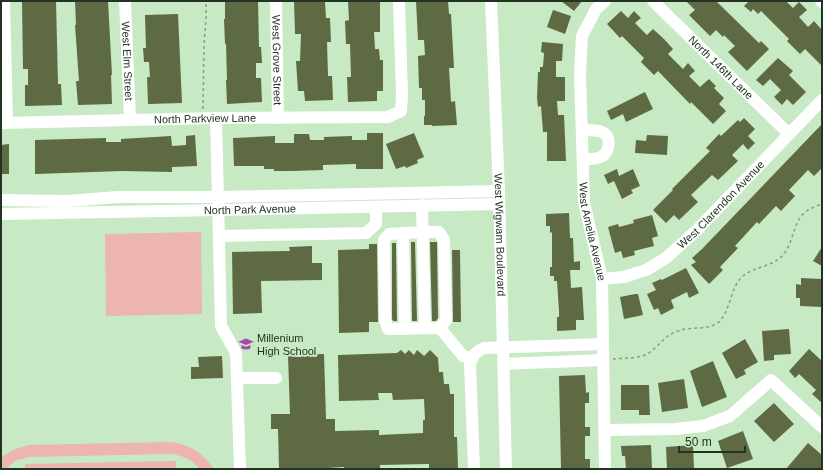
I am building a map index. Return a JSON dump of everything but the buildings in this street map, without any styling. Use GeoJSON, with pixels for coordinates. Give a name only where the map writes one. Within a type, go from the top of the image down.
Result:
{"type":"FeatureCollection","features":[{"type":"Feature","properties":{"kind":"street"},"geometry":{"type":"LineString","coordinates":[[4,1],[4,123]]}},
{"type":"Feature","properties":{"kind":"street","name":"West Elm Street"},"geometry":{"type":"LineString","coordinates":[[126,1],[130,120]]}},
{"type":"Feature","properties":{"kind":"street","name":"West Grove Street"},"geometry":{"type":"LineString","coordinates":[[276,1],[278,118]]}},
{"type":"Feature","properties":{"kind":"street","name":"North Parkview Lane"},"geometry":{"type":"LineString","coordinates":[[4,123],[216,118],[388,117],[401,111],[402,95],[399,1]]}},
{"type":"Feature","properties":{"kind":"street","name":"West Wigwam Boulevard"},"geometry":{"type":"LineString","coordinates":[[491,1],[499,191],[506,469]]}},
{"type":"Feature","properties":{"kind":"street","name":"West Amelia Avenue"},"geometry":{"type":"LineString","coordinates":[[605,1],[596,9],[582,36],[580,75],[584,202],[602,279],[606,469]]}},
{"type":"Feature","properties":{"kind":"street","name":"North 146th Lane"},"geometry":{"type":"LineString","coordinates":[[653,1],[789,134]]}},
{"type":"Feature","properties":{"kind":"street","name":"West Clarendon Avenue"},"geometry":{"type":"LineString","coordinates":[[602,279],[624,277],[646,270],[666,258],[697,230],[822,100]]}},
{"type":"Feature","properties":{"kind":"street"},"geometry":{"type":"LineString","coordinates":[[216,118],[221,326],[236,353],[240,469]]}},
{"type":"Feature","properties":{"kind":"street"},"geometry":{"type":"LineString","coordinates":[[582,130],[604,133],[609,145],[607,153],[600,158],[583,160]]}},
{"type":"Feature","properties":{"kind":"street","name":"North Park Avenue"},"geometry":{"type":"LineString","coordinates":[[1,200],[66,201],[118,197],[218,197],[499,191]]}},
{"type":"Feature","properties":{"kind":"street","name":"North Park Avenue"},"geometry":{"type":"LineString","coordinates":[[1,214],[499,204]]}},
{"type":"Feature","properties":{"kind":"street"},"geometry":{"type":"LineString","coordinates":[[422,205],[425,328]]}},
{"type":"Feature","properties":{"kind":"street"},"geometry":{"type":"LineString","coordinates":[[220,236],[366,233],[376,224],[376,206]]}},
{"type":"Feature","properties":{"kind":"street"},"geometry":{"type":"LineString","coordinates":[[439,232],[444,240],[446,320],[440,328],[388,329],[385,320],[384,240],[389,234],[439,232]]}},
{"type":"Feature","properties":{"kind":"street"},"geometry":{"type":"LineString","coordinates":[[403,233],[406,329]]}},
{"type":"Feature","properties":{"kind":"street"},"geometry":{"type":"LineString","coordinates":[[440,328],[463,356],[471,358]]}},
{"type":"Feature","properties":{"kind":"street"},"geometry":{"type":"LineString","coordinates":[[474,469],[470,364],[471,358],[474,354],[484,348],[603,344]]}},
{"type":"Feature","properties":{"kind":"street"},"geometry":{"type":"LineString","coordinates":[[504,364],[603,360]]}},
{"type":"Feature","properties":{"kind":"street"},"geometry":{"type":"LineString","coordinates":[[237,378],[276,378]]}},
{"type":"Feature","properties":{"kind":"street"},"geometry":{"type":"LineString","coordinates":[[606,430],[675,429],[703,426],[730,416],[771,380],[822,428]]}},
{"type":"Feature","properties":{"kind":"path"},"geometry":{"type":"LineString","coordinates":[[203,119],[206,1]]}},
{"type":"Feature","properties":{"kind":"path"},"geometry":{"type":"LineString","coordinates":[[603,360],[629,358],[647,354],[663,338],[677,331],[706,327],[718,322],[724,314],[736,285],[742,277],[751,271],[776,262],[786,251],[800,218],[804,213],[822,204]]}},
{"type":"Feature","properties":{"kind":"shaded area"},"geometry":{"type":"Polygon","coordinates":[[[201,232],[202,314],[106,316],[105,234],[201,232]]]}},
{"type":"Feature","properties":{"kind":"shaded area"},"geometry":{"type":"Polygon","coordinates":[[[169,442],[183,444],[195,450],[210,463],[214,469],[200,469],[193,462],[185,458],[167,454],[30,457],[17,460],[5,469],[1,469],[1,457],[15,449],[28,445],[169,442]]]}},
{"type":"Feature","properties":{"kind":"shaded area"},"geometry":{"type":"Polygon","coordinates":[[[176,461],[176,469],[25,469],[25,464],[176,461]]]}},
{"type":"Feature","properties":{"kind":"place","name":"Millenium High School"},"geometry":{"type":"Point","coordinates":[246,344]}}]}
